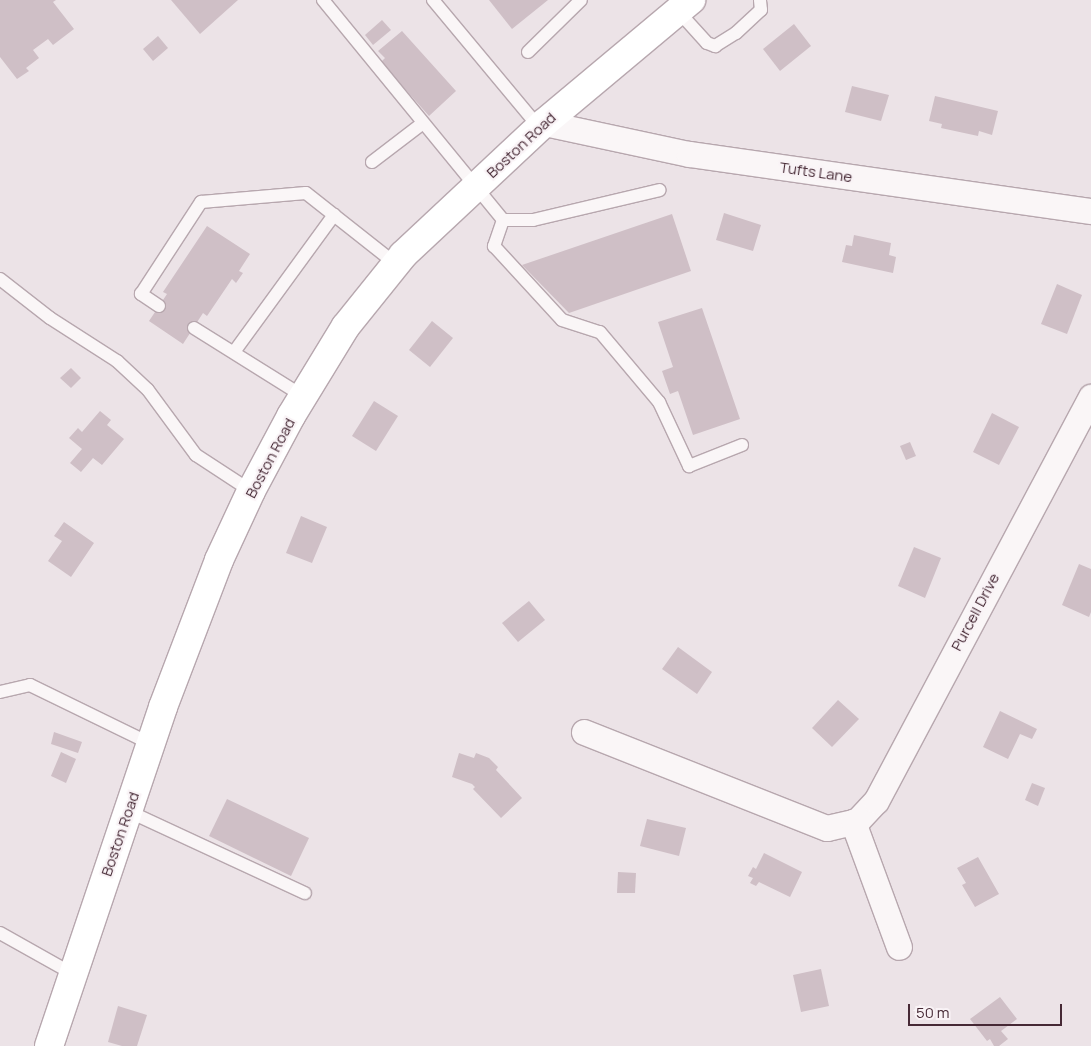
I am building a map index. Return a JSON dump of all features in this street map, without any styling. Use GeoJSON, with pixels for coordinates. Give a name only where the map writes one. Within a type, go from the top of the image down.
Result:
{"type":"FeatureCollection","features":[{"type":"Feature","properties":{"kind":"main road","name":"Boston Road"},"geometry":{"type":"LineString","coordinates":[[49,1046],[151,744],[219,560],[251,491],[303,396],[346,326],[396,264],[542,125],[678,4]]}},
{"type":"Feature","properties":{"kind":"street","name":"Tufts Lane"},"geometry":{"type":"LineString","coordinates":[[542,125],[689,154],[1091,211]]}},
{"type":"Feature","properties":{"kind":"street","name":"Purcell Drive"},"geometry":{"type":"LineString","coordinates":[[584,732],[827,828],[858,820],[876,801],[1091,397]]}},
{"type":"Feature","properties":{"kind":"street"},"geometry":{"type":"LineString","coordinates":[[853,822],[899,947]]}},
{"type":"Feature","properties":{"kind":"lane"},"geometry":{"type":"LineString","coordinates":[[323,0],[503,220]]}},
{"type":"Feature","properties":{"kind":"lane"},"geometry":{"type":"LineString","coordinates":[[433,0],[542,125]]}},
{"type":"Feature","properties":{"kind":"lane"},"geometry":{"type":"LineString","coordinates":[[528,52],[581,0]]}},
{"type":"Feature","properties":{"kind":"lane"},"geometry":{"type":"LineString","coordinates":[[678,4],[707,43],[715,46],[736,33],[761,10],[760,0]]}},
{"type":"Feature","properties":{"kind":"lane"},"geometry":{"type":"LineString","coordinates":[[372,162],[423,123]]}},
{"type":"Feature","properties":{"kind":"lane"},"geometry":{"type":"LineString","coordinates":[[503,220],[533,220],[660,190]]}},
{"type":"Feature","properties":{"kind":"lane"},"geometry":{"type":"LineString","coordinates":[[159,306],[141,294],[202,202],[306,193],[396,264]]}},
{"type":"Feature","properties":{"kind":"lane"},"geometry":{"type":"LineString","coordinates":[[234,352],[334,215]]}},
{"type":"Feature","properties":{"kind":"lane"},"geometry":{"type":"LineString","coordinates":[[503,220],[494,246],[562,320],[600,332],[659,402],[689,466],[742,445]]}},
{"type":"Feature","properties":{"kind":"lane"},"geometry":{"type":"LineString","coordinates":[[0,279],[50,318],[117,361],[148,390],[196,455],[251,491]]}},
{"type":"Feature","properties":{"kind":"lane"},"geometry":{"type":"LineString","coordinates":[[194,328],[303,396]]}},
{"type":"Feature","properties":{"kind":"lane"},"geometry":{"type":"LineString","coordinates":[[0,692],[30,685],[151,744]]}},
{"type":"Feature","properties":{"kind":"lane"},"geometry":{"type":"LineString","coordinates":[[128,812],[305,893]]}},
{"type":"Feature","properties":{"kind":"lane"},"geometry":{"type":"LineString","coordinates":[[0,933],[73,974]]}},
{"type":"Feature","properties":{"kind":"building"},"geometry":{"type":"Polygon","coordinates":[[[0,0],[56,0],[53,2],[74,29],[53,45],[48,39],[33,50],[39,58],[26,68],[29,71],[17,79],[0,57],[0,0]]]}},
{"type":"Feature","properties":{"kind":"building"},"geometry":{"type":"Polygon","coordinates":[[[171,0],[238,0],[200,34],[171,0]]]}},
{"type":"Feature","properties":{"kind":"building"},"geometry":{"type":"Polygon","coordinates":[[[489,0],[548,0],[512,29],[489,0]]]}},
{"type":"Feature","properties":{"kind":"building"},"geometry":{"type":"Polygon","coordinates":[[[382,20],[391,30],[373,45],[365,35],[382,20]]]}},
{"type":"Feature","properties":{"kind":"building"},"geometry":{"type":"Polygon","coordinates":[[[794,24],[811,46],[780,71],[763,49],[794,24]]]}},
{"type":"Feature","properties":{"kind":"building"},"geometry":{"type":"Polygon","coordinates":[[[402,31],[456,91],[429,116],[381,62],[385,58],[378,51],[402,31]]]}},
{"type":"Feature","properties":{"kind":"building"},"geometry":{"type":"Polygon","coordinates":[[[158,36],[168,48],[153,61],[143,49],[158,36]]]}},
{"type":"Feature","properties":{"kind":"building"},"geometry":{"type":"Polygon","coordinates":[[[852,86],[889,95],[881,121],[845,112],[852,86]]]}},
{"type":"Feature","properties":{"kind":"building"},"geometry":{"type":"Polygon","coordinates":[[[935,96],[998,111],[992,135],[979,131],[978,136],[941,128],[942,124],[929,121],[935,96]]]}},
{"type":"Feature","properties":{"kind":"building"},"geometry":{"type":"Polygon","coordinates":[[[724,213],[761,225],[753,251],[716,240],[724,213]]]}},
{"type":"Feature","properties":{"kind":"building"},"geometry":{"type":"Polygon","coordinates":[[[672,214],[691,271],[569,313],[522,265],[672,214]]]}},
{"type":"Feature","properties":{"kind":"building"},"geometry":{"type":"Polygon","coordinates":[[[207,226],[250,254],[239,271],[243,273],[236,283],[232,279],[207,316],[203,313],[183,344],[149,321],[167,294],[163,292],[207,226]]]}},
{"type":"Feature","properties":{"kind":"building"},"geometry":{"type":"Polygon","coordinates":[[[854,235],[891,243],[889,255],[896,257],[893,273],[842,262],[846,245],[852,246],[854,235]]]}},
{"type":"Feature","properties":{"kind":"building"},"geometry":{"type":"Polygon","coordinates":[[[1057,284],[1082,295],[1067,334],[1041,324],[1057,284]]]}},
{"type":"Feature","properties":{"kind":"building"},"geometry":{"type":"Polygon","coordinates":[[[702,308],[740,419],[693,435],[678,391],[670,394],[662,371],[673,367],[658,322],[702,308]]]}},
{"type":"Feature","properties":{"kind":"building"},"geometry":{"type":"Polygon","coordinates":[[[432,321],[453,338],[430,367],[409,350],[432,321]]]}},
{"type":"Feature","properties":{"kind":"building"},"geometry":{"type":"Polygon","coordinates":[[[71,368],[81,378],[71,388],[60,378],[71,368]]]}},
{"type":"Feature","properties":{"kind":"building"},"geometry":{"type":"Polygon","coordinates":[[[374,401],[398,416],[376,451],[352,436],[374,401]]]}},
{"type":"Feature","properties":{"kind":"building"},"geometry":{"type":"Polygon","coordinates":[[[100,411],[111,420],[107,425],[124,439],[102,465],[93,458],[81,472],[70,463],[82,449],[69,438],[78,428],[82,432],[100,411]]]}},
{"type":"Feature","properties":{"kind":"building"},"geometry":{"type":"Polygon","coordinates":[[[992,413],[1019,427],[999,465],[973,452],[992,413]]]}},
{"type":"Feature","properties":{"kind":"building"},"geometry":{"type":"Polygon","coordinates":[[[910,442],[916,456],[906,460],[900,446],[910,442]]]}},
{"type":"Feature","properties":{"kind":"building"},"geometry":{"type":"Polygon","coordinates":[[[301,516],[327,527],[312,563],[286,553],[301,516]]]}},
{"type":"Feature","properties":{"kind":"building"},"geometry":{"type":"Polygon","coordinates":[[[64,522],[94,543],[71,577],[48,561],[62,541],[54,536],[64,522]]]}},
{"type":"Feature","properties":{"kind":"building"},"geometry":{"type":"Polygon","coordinates":[[[914,547],[941,558],[925,598],[898,586],[914,547]]]}},
{"type":"Feature","properties":{"kind":"building"},"geometry":{"type":"Polygon","coordinates":[[[1079,564],[1091,569],[1091,612],[1089,617],[1062,605],[1079,564]]]}},
{"type":"Feature","properties":{"kind":"building"},"geometry":{"type":"Polygon","coordinates":[[[529,601],[545,620],[518,642],[502,623],[529,601]]]}},
{"type":"Feature","properties":{"kind":"building"},"geometry":{"type":"Polygon","coordinates":[[[678,647],[712,672],[697,694],[662,669],[678,647]]]}},
{"type":"Feature","properties":{"kind":"building"},"geometry":{"type":"Polygon","coordinates":[[[838,700],[859,719],[832,747],[812,728],[838,700]]]}},
{"type":"Feature","properties":{"kind":"building"},"geometry":{"type":"Polygon","coordinates":[[[1000,711],[1037,729],[1032,739],[1020,734],[1008,759],[983,747],[1000,711]]]}},
{"type":"Feature","properties":{"kind":"building"},"geometry":{"type":"Polygon","coordinates":[[[54,732],[82,742],[78,753],[51,744],[54,732]]]}},
{"type":"Feature","properties":{"kind":"building"},"geometry":{"type":"Polygon","coordinates":[[[61,752],[76,759],[66,783],[51,776],[61,752]]]}},
{"type":"Feature","properties":{"kind":"building"},"geometry":{"type":"Polygon","coordinates":[[[459,753],[474,758],[476,753],[489,758],[498,767],[496,770],[522,798],[501,818],[473,789],[475,787],[472,784],[452,777],[459,753]]]}},
{"type":"Feature","properties":{"kind":"building"},"geometry":{"type":"Polygon","coordinates":[[[1032,783],[1045,788],[1038,806],[1025,800],[1032,783]]]}},
{"type":"Feature","properties":{"kind":"building"},"geometry":{"type":"Polygon","coordinates":[[[227,799],[309,838],[291,876],[209,836],[227,799]]]}},
{"type":"Feature","properties":{"kind":"building"},"geometry":{"type":"Polygon","coordinates":[[[647,819],[686,828],[679,856],[640,846],[647,819]]]}},
{"type":"Feature","properties":{"kind":"building"},"geometry":{"type":"Polygon","coordinates":[[[764,853],[802,872],[790,897],[759,882],[756,886],[750,883],[753,878],[748,876],[753,867],[756,869],[764,853]]]}},
{"type":"Feature","properties":{"kind":"building"},"geometry":{"type":"Polygon","coordinates":[[[978,857],[999,894],[975,907],[962,885],[966,883],[957,868],[978,857]]]}},
{"type":"Feature","properties":{"kind":"building"},"geometry":{"type":"Polygon","coordinates":[[[618,872],[636,873],[635,893],[617,893],[618,872]]]}},
{"type":"Feature","properties":{"kind":"building"},"geometry":{"type":"Polygon","coordinates":[[[821,969],[829,1006],[801,1012],[793,975],[821,969]]]}},
{"type":"Feature","properties":{"kind":"building"},"geometry":{"type":"Polygon","coordinates":[[[1000,997],[1017,1019],[1001,1031],[1008,1039],[999,1046],[994,1046],[990,1039],[987,1041],[970,1019],[1000,997]]]}},
{"type":"Feature","properties":{"kind":"building"},"geometry":{"type":"Polygon","coordinates":[[[118,1006],[147,1015],[137,1046],[122,1046],[108,1042],[118,1006]]]}}]}
